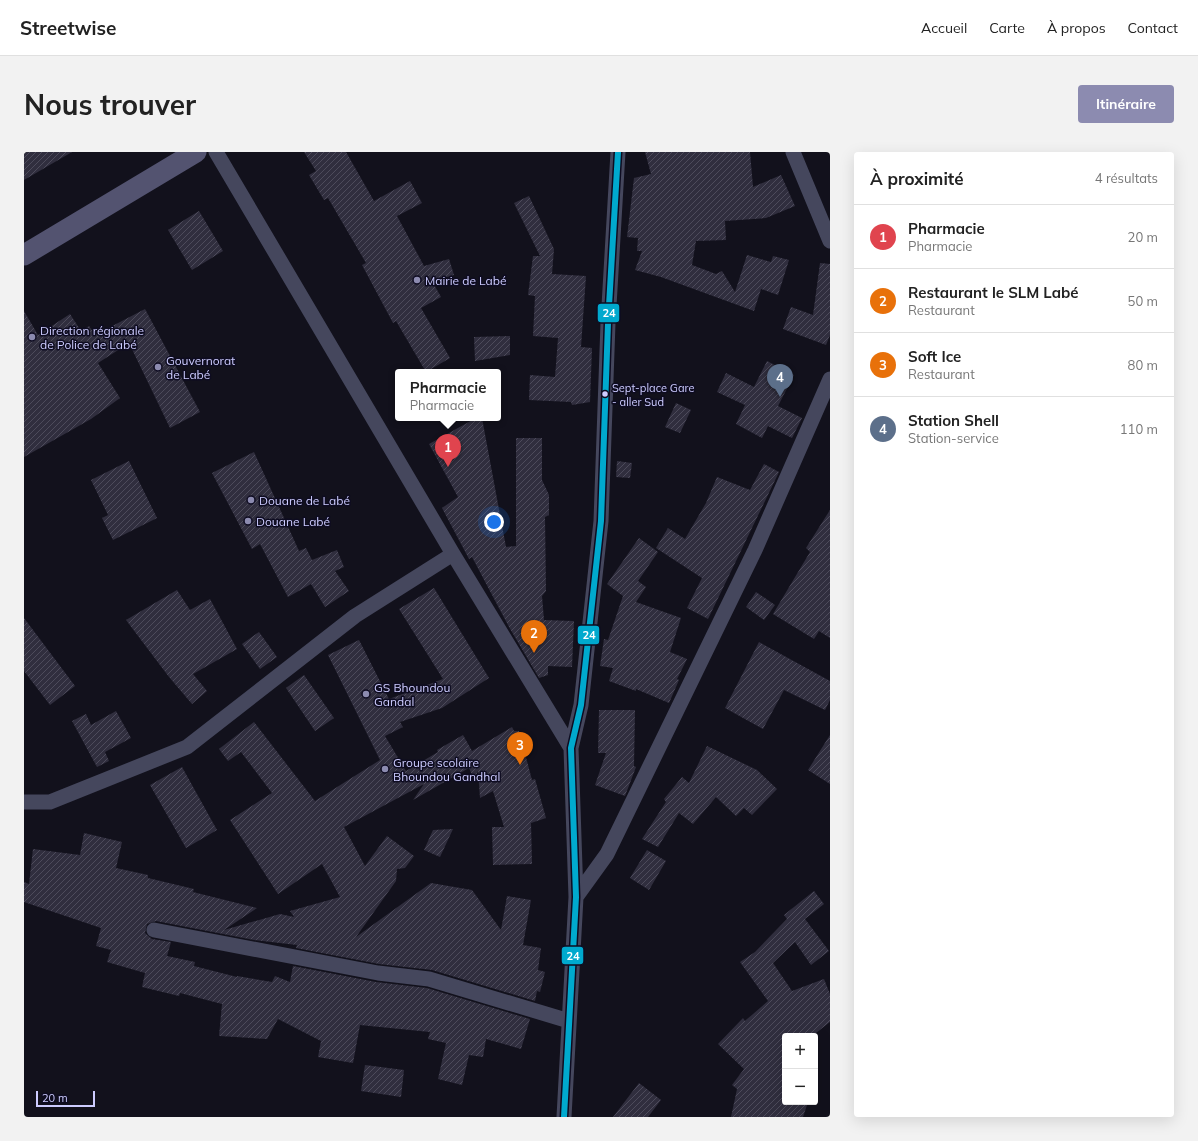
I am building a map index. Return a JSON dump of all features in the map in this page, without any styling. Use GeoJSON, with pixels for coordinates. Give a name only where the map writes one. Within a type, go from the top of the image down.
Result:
{"type":"FeatureCollection","features":[{"type":"Feature","properties":{"kind":"street"},"geometry":{"type":"LineString","coordinates":[[24,255],[196,152]]}},
{"type":"Feature","properties":{"kind":"street"},"geometry":{"type":"LineString","coordinates":[[216,152],[453,554],[571,748]]}},
{"type":"Feature","properties":{"kind":"street"},"geometry":{"type":"LineString","coordinates":[[564,1117],[576,898],[571,748],[580,705],[601,521],[608,323],[618,152]]}},
{"type":"Feature","properties":{"kind":"street"},"geometry":{"type":"LineString","coordinates":[[793,152],[830,241]]}},
{"type":"Feature","properties":{"kind":"street"},"geometry":{"type":"LineString","coordinates":[[576,898],[607,854],[755,550],[830,379]]}},
{"type":"Feature","properties":{"kind":"street"},"geometry":{"type":"LineString","coordinates":[[24,802],[50,802],[188,747],[355,616],[453,554]]}},
{"type":"Feature","properties":{"kind":"street"},"geometry":{"type":"LineString","coordinates":[[154,930],[378,974],[429,979],[569,1021]]}},
{"type":"Feature","properties":{"kind":"building"},"geometry":{"type":"Polygon","coordinates":[[[24,152],[72,152],[24,180],[24,152]]]}},
{"type":"Feature","properties":{"kind":"building"},"geometry":{"type":"Polygon","coordinates":[[[304,152],[346,152],[374,201],[410,181],[422,203],[397,216],[424,266],[449,259],[454,275],[432,281],[441,297],[421,308],[450,358],[431,369],[424,369],[396,321],[393,323],[362,265],[366,263],[328,198],[324,200],[309,175],[316,171],[304,152]]]}},
{"type":"Feature","properties":{"kind":"building"},"geometry":{"type":"Polygon","coordinates":[[[645,152],[750,152],[753,187],[781,175],[795,206],[766,218],[725,221],[726,240],[696,241],[692,265],[716,274],[722,271],[735,292],[747,255],[771,262],[773,256],[789,260],[778,295],[761,289],[754,311],[661,277],[635,270],[642,251],[637,251],[638,238],[627,237],[634,178],[651,174],[645,152]]]}},
{"type":"Feature","properties":{"kind":"building"},"geometry":{"type":"Polygon","coordinates":[[[529,196],[554,249],[552,274],[586,276],[581,347],[592,348],[590,402],[572,405],[571,402],[529,400],[530,375],[555,377],[558,338],[533,336],[535,296],[528,295],[533,256],[540,256],[514,203],[529,196]]]}},
{"type":"Feature","properties":{"kind":"building"},"geometry":{"type":"Polygon","coordinates":[[[199,211],[223,251],[192,270],[168,230],[199,211]]]}},
{"type":"Feature","properties":{"kind":"building"},"geometry":{"type":"Polygon","coordinates":[[[820,263],[830,264],[830,335],[826,345],[783,329],[791,307],[813,315],[820,263]]]}},
{"type":"Feature","properties":{"kind":"building"},"geometry":{"type":"Polygon","coordinates":[[[145,309],[200,412],[170,428],[129,343],[98,363],[120,398],[91,419],[24,457],[24,311],[38,335],[70,314],[81,331],[89,326],[95,335],[145,309]]]}},
{"type":"Feature","properties":{"kind":"building"},"geometry":{"type":"Polygon","coordinates":[[[510,336],[510,355],[475,361],[474,337],[510,336]]]}},
{"type":"Feature","properties":{"kind":"building"},"geometry":{"type":"Polygon","coordinates":[[[767,361],[794,375],[778,406],[802,418],[792,438],[768,426],[762,438],[736,424],[745,405],[717,392],[726,373],[754,387],[767,361]]]}},
{"type":"Feature","properties":{"kind":"building"},"geometry":{"type":"Polygon","coordinates":[[[676,403],[691,410],[680,433],[665,427],[676,403]]]}},
{"type":"Feature","properties":{"kind":"building"},"geometry":{"type":"Polygon","coordinates":[[[471,421],[483,421],[506,547],[516,546],[516,438],[542,438],[542,480],[549,495],[549,515],[545,517],[546,591],[542,596],[544,620],[574,621],[572,667],[548,666],[548,675],[539,678],[509,627],[472,557],[469,559],[442,508],[458,497],[429,444],[471,421]]]}},
{"type":"Feature","properties":{"kind":"building"},"geometry":{"type":"Polygon","coordinates":[[[254,452],[299,551],[306,548],[312,560],[337,550],[344,567],[335,571],[349,591],[325,607],[311,584],[288,597],[260,544],[252,549],[212,473],[254,452]]]}},
{"type":"Feature","properties":{"kind":"building"},"geometry":{"type":"Polygon","coordinates":[[[129,461],[157,518],[113,540],[102,518],[108,515],[91,480],[129,461]]]}},
{"type":"Feature","properties":{"kind":"building"},"geometry":{"type":"Polygon","coordinates":[[[617,461],[632,463],[630,478],[616,477],[617,461]]]}},
{"type":"Feature","properties":{"kind":"building"},"geometry":{"type":"Polygon","coordinates":[[[764,464],[779,472],[708,619],[687,608],[702,578],[656,548],[668,528],[685,539],[706,503],[717,477],[750,490],[764,464]]]}},
{"type":"Feature","properties":{"kind":"building"},"geometry":{"type":"Polygon","coordinates":[[[830,510],[830,638],[819,631],[814,639],[773,614],[810,552],[806,548],[830,510]]]}},
{"type":"Feature","properties":{"kind":"building"},"geometry":{"type":"Polygon","coordinates":[[[639,538],[658,552],[638,581],[646,587],[636,602],[681,618],[670,652],[687,659],[677,679],[679,680],[669,703],[636,689],[636,691],[609,681],[613,668],[600,666],[604,639],[608,640],[623,596],[607,584],[639,538]]]}},
{"type":"Feature","properties":{"kind":"building"},"geometry":{"type":"Polygon","coordinates":[[[434,588],[489,678],[442,708],[400,722],[403,727],[385,736],[406,771],[438,752],[437,750],[463,735],[472,751],[512,727],[514,731],[519,731],[532,780],[535,779],[546,818],[531,823],[532,864],[493,865],[492,827],[504,827],[493,791],[480,798],[478,771],[474,780],[469,768],[413,800],[424,784],[344,827],[365,866],[387,836],[414,856],[405,868],[397,869],[396,881],[356,937],[431,883],[472,890],[501,930],[507,896],[531,900],[523,945],[541,948],[538,970],[545,972],[540,992],[537,991],[535,1001],[432,970],[379,964],[296,948],[297,945],[254,940],[156,921],[147,924],[145,933],[152,939],[171,942],[167,956],[195,962],[194,966],[237,977],[272,982],[275,976],[290,982],[293,966],[376,982],[427,988],[530,1019],[521,1049],[486,1039],[483,1057],[469,1055],[462,1085],[438,1079],[446,1043],[428,1039],[430,1032],[360,1025],[353,1063],[318,1057],[321,1041],[278,1019],[267,1039],[219,1036],[222,1004],[180,993],[179,996],[142,987],[145,973],[107,962],[111,950],[96,946],[101,928],[24,902],[24,882],[29,884],[33,849],[80,855],[84,833],[122,842],[116,868],[148,875],[148,878],[194,889],[193,892],[257,908],[224,930],[280,914],[294,917],[290,911],[340,897],[322,864],[278,894],[230,820],[272,793],[241,752],[228,761],[219,749],[254,722],[315,801],[380,760],[328,655],[359,640],[389,699],[443,679],[399,609],[434,588]]]}},
{"type":"Feature","properties":{"kind":"building"},"geometry":{"type":"Polygon","coordinates":[[[177,590],[190,610],[210,599],[237,649],[193,674],[207,691],[192,704],[169,677],[126,620],[177,590]]]}},
{"type":"Feature","properties":{"kind":"building"},"geometry":{"type":"Polygon","coordinates":[[[756,592],[775,605],[764,620],[746,607],[756,592]]]}},
{"type":"Feature","properties":{"kind":"building"},"geometry":{"type":"Polygon","coordinates":[[[24,618],[75,686],[50,705],[24,671],[24,618]]]}},
{"type":"Feature","properties":{"kind":"building"},"geometry":{"type":"Polygon","coordinates":[[[259,632],[277,657],[260,669],[242,644],[259,632]]]}},
{"type":"Feature","properties":{"kind":"building"},"geometry":{"type":"Polygon","coordinates":[[[759,642],[830,681],[830,700],[825,710],[784,690],[763,729],[725,708],[759,642]]]}},
{"type":"Feature","properties":{"kind":"building"},"geometry":{"type":"Polygon","coordinates":[[[304,675],[334,718],[315,731],[286,688],[304,675]]]}},
{"type":"Feature","properties":{"kind":"building"},"geometry":{"type":"Polygon","coordinates":[[[599,710],[635,710],[634,766],[636,767],[625,796],[595,785],[606,753],[598,753],[599,710]]]}},
{"type":"Feature","properties":{"kind":"building"},"geometry":{"type":"Polygon","coordinates":[[[116,711],[131,738],[105,752],[109,761],[97,767],[72,721],[86,714],[91,725],[116,711]]]}},
{"type":"Feature","properties":{"kind":"building"},"geometry":{"type":"Polygon","coordinates":[[[830,735],[830,784],[808,770],[830,735]]]}},
{"type":"Feature","properties":{"kind":"building"},"geometry":{"type":"Polygon","coordinates":[[[707,746],[757,770],[777,789],[752,815],[744,808],[736,816],[716,797],[693,824],[679,813],[658,847],[642,839],[666,802],[664,799],[682,777],[689,783],[707,746]]]}},
{"type":"Feature","properties":{"kind":"building"},"geometry":{"type":"Polygon","coordinates":[[[182,767],[217,830],[186,848],[150,785],[182,767]]]}},
{"type":"Feature","properties":{"kind":"building"},"geometry":{"type":"Polygon","coordinates":[[[453,829],[440,857],[424,850],[433,830],[453,829]]]}},
{"type":"Feature","properties":{"kind":"building"},"geometry":{"type":"Polygon","coordinates":[[[647,850],[666,861],[649,890],[630,878],[647,850]]]}},
{"type":"Feature","properties":{"kind":"building"},"geometry":{"type":"Polygon","coordinates":[[[814,891],[824,904],[805,919],[829,951],[811,965],[795,942],[773,963],[792,991],[824,979],[830,994],[830,1022],[816,1033],[782,1033],[782,1105],[807,1105],[803,1117],[731,1117],[737,1089],[732,1085],[744,1069],[718,1044],[743,1018],[745,1021],[768,1001],[740,962],[755,952],[787,919],[784,915],[814,891]]]}},
{"type":"Feature","properties":{"kind":"building"},"geometry":{"type":"Polygon","coordinates":[[[365,1065],[404,1070],[401,1097],[361,1091],[365,1065]]]}},
{"type":"Feature","properties":{"kind":"building"},"geometry":{"type":"Polygon","coordinates":[[[639,1083],[661,1100],[648,1117],[613,1117],[639,1083]]]}},
{"type":"Feature","properties":{"kind":"transit line","name":"24"},"geometry":{"type":"LineString","coordinates":[[564,1117],[576,897],[571,748],[581,705],[601,521],[608,323],[618,152]]}},
{"type":"Feature","properties":{"kind":"place","name":"Mairie de Labé"},"geometry":{"type":"Point","coordinates":[417,280]}},
{"type":"Feature","properties":{"kind":"place","name":"Direction régionale de Police de Labé"},"geometry":{"type":"Point","coordinates":[32,337]}},
{"type":"Feature","properties":{"kind":"place","name":"Gouvernorat de Labé"},"geometry":{"type":"Point","coordinates":[158,367]}},
{"type":"Feature","properties":{"kind":"place","name":"Sept-place Gare - aller Sud"},"geometry":{"type":"Point","coordinates":[605,394]}},
{"type":"Feature","properties":{"kind":"place","name":"Station Shell"},"geometry":{"type":"Point","coordinates":[780,397]}},
{"type":"Feature","properties":{"kind":"place","name":"Pharmacie"},"geometry":{"type":"Point","coordinates":[448,467]}},
{"type":"Feature","properties":{"kind":"place","name":"Douane de Labé"},"geometry":{"type":"Point","coordinates":[251,500]}},
{"type":"Feature","properties":{"kind":"place","name":"Douane Labé"},"geometry":{"type":"Point","coordinates":[248,521]}},
{"type":"Feature","properties":{"kind":"place","name":"Restaurant le SLM Labé"},"geometry":{"type":"Point","coordinates":[534,653]}},
{"type":"Feature","properties":{"kind":"place","name":"GS Bhoundou Gandal"},"geometry":{"type":"Point","coordinates":[366,694]}},
{"type":"Feature","properties":{"kind":"place","name":"Soft Ice"},"geometry":{"type":"Point","coordinates":[520,765]}},
{"type":"Feature","properties":{"kind":"place","name":"Groupe scolaire Bhoundou Gandhal"},"geometry":{"type":"Point","coordinates":[385,769]}}]}
